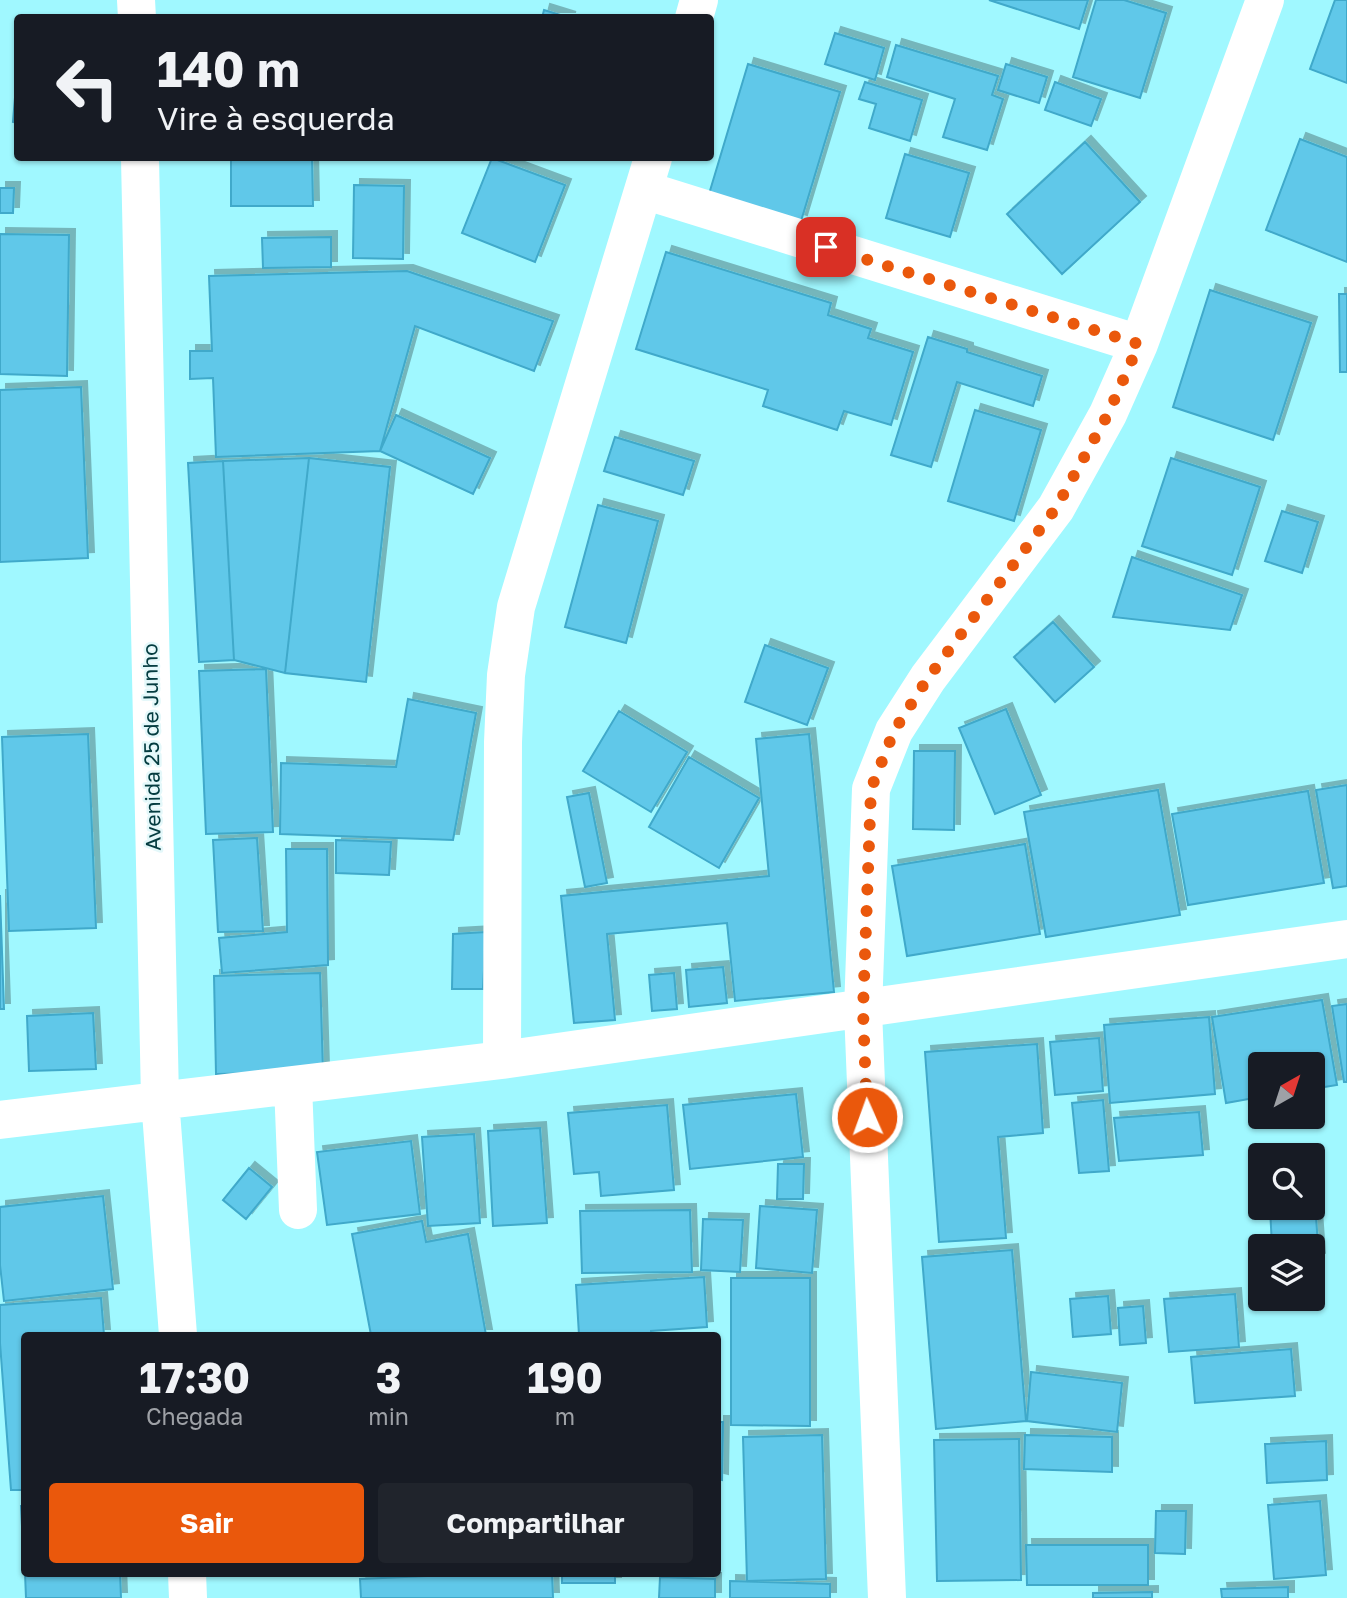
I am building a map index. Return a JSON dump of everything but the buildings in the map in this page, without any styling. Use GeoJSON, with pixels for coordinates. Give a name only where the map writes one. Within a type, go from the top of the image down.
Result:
{"type":"FeatureCollection","features":[{"type":"Feature","properties":{"kind":"street"},"geometry":{"type":"LineString","coordinates":[[887,1598],[863,1010],[871,789],[894,731],[928,678],[1056,508],[1108,414],[1139,344],[1265,0]]}},
{"type":"Feature","properties":{"kind":"street","name":"Avenida 25 de Junho"},"geometry":{"type":"LineString","coordinates":[[140,161],[160,1099],[178,1332]]}},
{"type":"Feature","properties":{"kind":"street"},"geometry":{"type":"LineString","coordinates":[[502,1060],[503,742],[506,675],[516,607],[649,174],[1139,344]]}},
{"type":"Feature","properties":{"kind":"street"},"geometry":{"type":"LineString","coordinates":[[0,1120],[502,1060],[1347,939]]}},
{"type":"Feature","properties":{"kind":"street"},"geometry":{"type":"LineString","coordinates":[[293,1085],[298,1210]]}},
{"type":"Feature","properties":{"kind":"street"},"geometry":{"type":"LineString","coordinates":[[187,1577],[188,1598]]}},
{"type":"Feature","properties":{"kind":"route"},"geometry":{"type":"LineString","coordinates":[[826,247],[1139,344],[1108,414],[1056,508],[928,678],[894,731],[871,789],[863,1010],[867,1117]]}}]}
